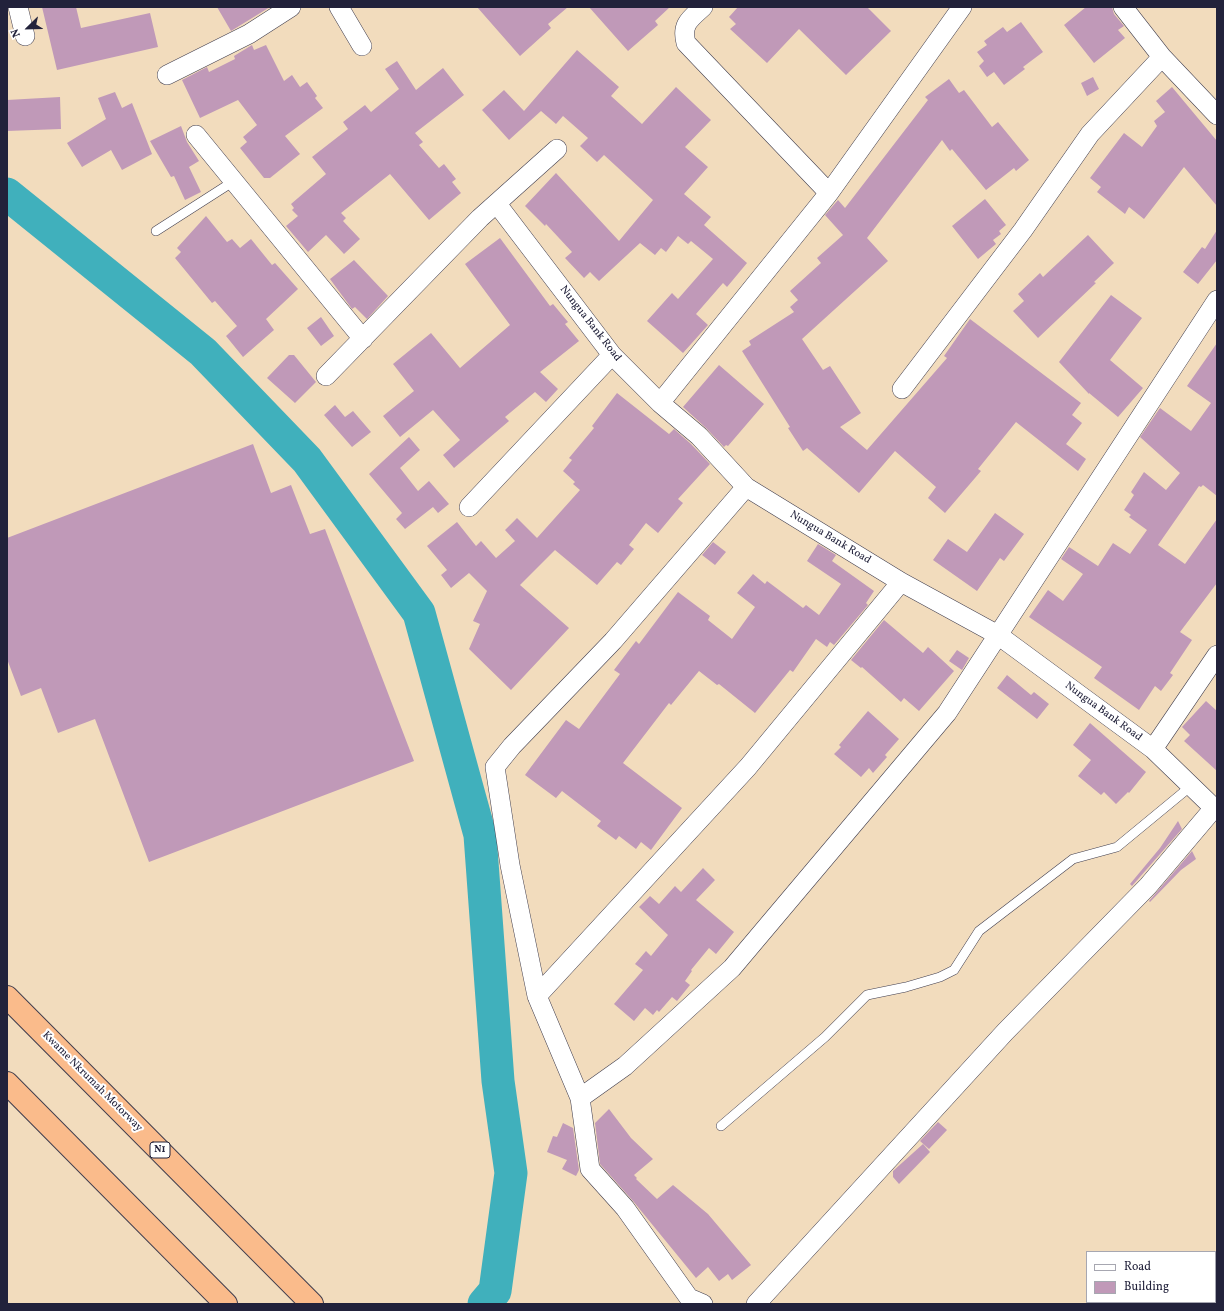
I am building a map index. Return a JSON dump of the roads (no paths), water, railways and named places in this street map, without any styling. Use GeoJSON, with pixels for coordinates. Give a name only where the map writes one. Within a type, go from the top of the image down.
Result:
{"type":"FeatureCollection","features":[{"type":"Feature","properties":{"kind":"highway","name":"Kwame Nkrumah Motorway"},"geometry":{"type":"LineString","coordinates":[[7,997],[312,1304]]}},
{"type":"Feature","properties":{"kind":"highway"},"geometry":{"type":"LineString","coordinates":[[7,1083],[226,1304]]}},
{"type":"Feature","properties":{"kind":"street"},"geometry":{"type":"LineString","coordinates":[[18,7],[26,36]]}},
{"type":"Feature","properties":{"kind":"street"},"geometry":{"type":"LineString","coordinates":[[167,75],[249,34],[291,7]]}},
{"type":"Feature","properties":{"kind":"street"},"geometry":{"type":"LineString","coordinates":[[339,7],[362,46]]}},
{"type":"Feature","properties":{"kind":"street"},"geometry":{"type":"LineString","coordinates":[[703,7],[688,21],[683,32],[686,43],[829,193]]}},
{"type":"Feature","properties":{"kind":"street"},"geometry":{"type":"LineString","coordinates":[[660,402],[829,193],[962,7]]}},
{"type":"Feature","properties":{"kind":"street"},"geometry":{"type":"LineString","coordinates":[[1123,7],[1162,57],[1217,115]]}},
{"type":"Feature","properties":{"kind":"street"},"geometry":{"type":"LineString","coordinates":[[902,389],[1023,230],[1090,134],[1162,57]]}},
{"type":"Feature","properties":{"kind":"street"},"geometry":{"type":"LineString","coordinates":[[196,135],[363,339]]}},
{"type":"Feature","properties":{"kind":"street"},"geometry":{"type":"LineString","coordinates":[[326,376],[480,218],[557,149]]}},
{"type":"Feature","properties":{"kind":"street","name":"Nungua Bank Road"},"geometry":{"type":"LineString","coordinates":[[497,204],[612,355],[660,402],[699,436],[746,487],[901,582],[998,635],[1154,749],[1216,810]]}},
{"type":"Feature","properties":{"kind":"street"},"geometry":{"type":"LineString","coordinates":[[580,1098],[625,1066],[732,968],[948,713],[1217,300]]}},
{"type":"Feature","properties":{"kind":"street"},"geometry":{"type":"LineString","coordinates":[[470,507],[612,355]]}},
{"type":"Feature","properties":{"kind":"street"},"geometry":{"type":"LineString","coordinates":[[703,1304],[689,1298],[624,1208],[590,1169],[580,1098],[537,996],[510,865],[495,767],[512,746],[612,641],[746,487]]}},
{"type":"Feature","properties":{"kind":"street"},"geometry":{"type":"LineString","coordinates":[[537,996],[748,767],[901,582]]}},
{"type":"Feature","properties":{"kind":"street"},"geometry":{"type":"LineString","coordinates":[[1154,749],[1217,656]]}},
{"type":"Feature","properties":{"kind":"street"},"geometry":{"type":"LineString","coordinates":[[756,1304],[1005,1032],[1148,886],[1216,810]]}},
{"type":"Feature","properties":{"kind":"lane"},"geometry":{"type":"LineString","coordinates":[[156,231],[234,181]]}},
{"type":"Feature","properties":{"kind":"lane"},"geometry":{"type":"LineString","coordinates":[[721,1126],[825,1037],[867,995],[906,987],[940,977],[954,970],[979,931],[1073,859],[1117,846],[1191,786]]}},
{"type":"Feature","properties":{"kind":"waterway"},"geometry":{"type":"LineString","coordinates":[[7,194],[203,352],[307,460],[419,613],[480,835],[498,1081],[511,1173],[495,1291],[484,1304]]}}]}
